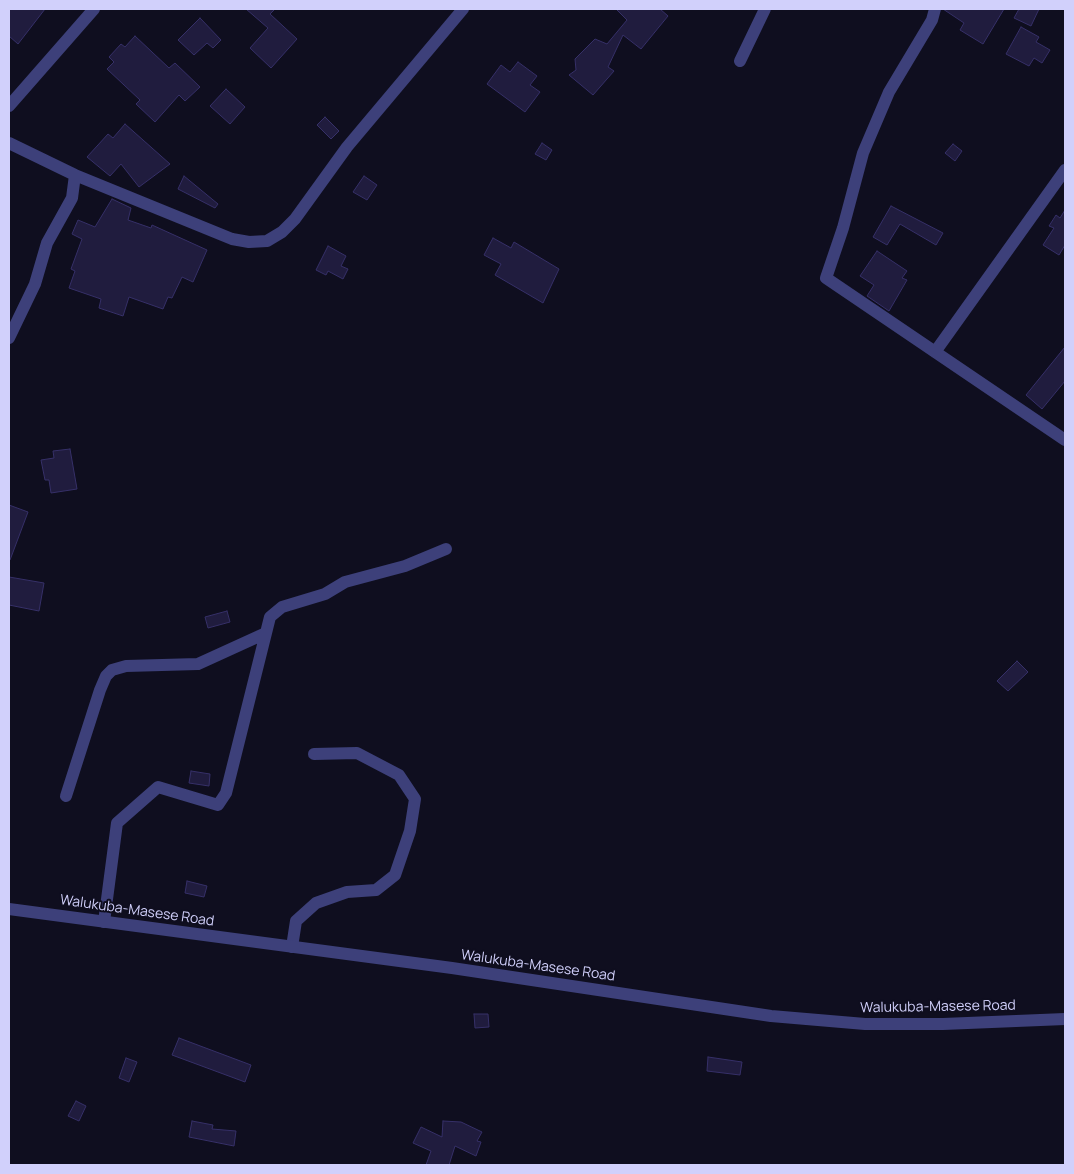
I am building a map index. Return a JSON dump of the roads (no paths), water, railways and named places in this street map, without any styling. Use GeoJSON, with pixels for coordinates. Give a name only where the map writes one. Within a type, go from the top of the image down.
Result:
{"type":"FeatureCollection","features":[{"type":"Feature","properties":{"kind":"street"},"geometry":{"type":"LineString","coordinates":[[9,106],[94,9]]}},
{"type":"Feature","properties":{"kind":"street"},"geometry":{"type":"LineString","coordinates":[[9,143],[74,175],[232,240],[249,242],[267,241],[282,232],[295,219],[347,148],[463,9]]}},
{"type":"Feature","properties":{"kind":"street"},"geometry":{"type":"LineString","coordinates":[[740,61],[765,9]]}},
{"type":"Feature","properties":{"kind":"street"},"geometry":{"type":"LineString","coordinates":[[935,9],[932,20],[889,92],[862,153],[843,228],[826,278],[1065,440]]}},
{"type":"Feature","properties":{"kind":"street"},"geometry":{"type":"LineString","coordinates":[[935,352],[1065,170]]}},
{"type":"Feature","properties":{"kind":"street"},"geometry":{"type":"LineString","coordinates":[[9,338],[34,284],[47,244],[72,198],[74,175]]}},
{"type":"Feature","properties":{"kind":"street"},"geometry":{"type":"LineString","coordinates":[[104,922],[116,823],[158,787],[218,805],[226,793],[270,617],[282,607],[325,594],[346,582],[405,566],[446,549]]}},
{"type":"Feature","properties":{"kind":"street"},"geometry":{"type":"LineString","coordinates":[[66,796],[100,690],[106,676],[112,670],[126,666],[198,664],[266,633]]}},
{"type":"Feature","properties":{"kind":"street"},"geometry":{"type":"LineString","coordinates":[[292,947],[296,921],[316,903],[347,892],[376,890],[395,875],[410,831],[415,799],[399,775],[357,753],[314,754]]}},
{"type":"Feature","properties":{"kind":"street","name":"Walukuba-Masese Road"},"geometry":{"type":"LineString","coordinates":[[9,909],[813,1020],[865,1024],[943,1024],[1065,1019]]}}]}
